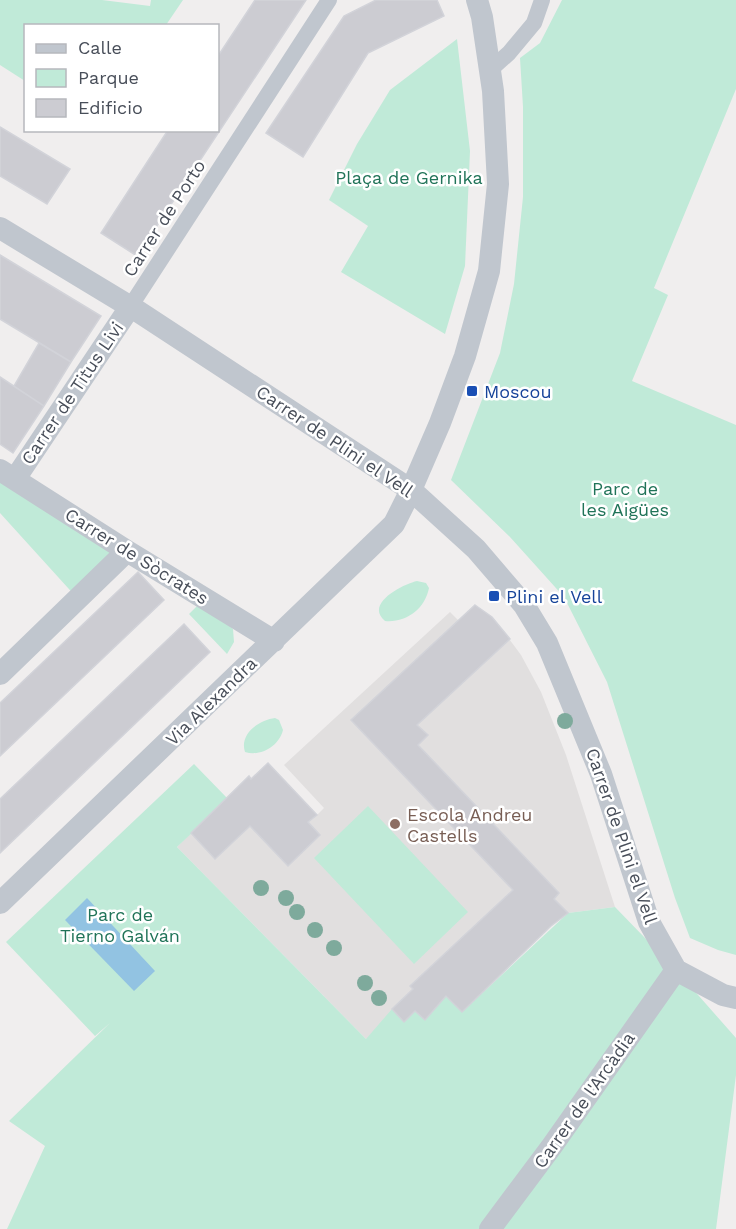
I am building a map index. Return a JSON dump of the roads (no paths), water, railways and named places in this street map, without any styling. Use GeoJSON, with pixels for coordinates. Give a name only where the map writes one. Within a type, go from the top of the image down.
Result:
{"type":"FeatureCollection","features":[{"type":"Feature","properties":{"kind":"street","name":"Carrer de Porto"},"geometry":{"type":"LineString","coordinates":[[130,307],[329,0]]}},
{"type":"Feature","properties":{"kind":"street","name":"Via Alexandra"},"geometry":{"type":"LineString","coordinates":[[0,903],[394,524],[440,423],[465,356],[489,272],[498,184],[493,91],[482,17],[477,0]]}},
{"type":"Feature","properties":{"kind":"street"},"geometry":{"type":"LineString","coordinates":[[490,70],[509,53],[534,23],[542,0]]}},
{"type":"Feature","properties":{"kind":"street","name":"Carrer de Plini el Vell"},"geometry":{"type":"LineString","coordinates":[[0,228],[130,307],[411,490],[476,549],[524,605],[547,643],[601,774],[649,922],[676,970]]}},
{"type":"Feature","properties":{"kind":"street","name":"Carrer de Titus Livi"},"geometry":{"type":"LineString","coordinates":[[8,475],[130,307]]}},
{"type":"Feature","properties":{"kind":"street","name":"Carrer de Sòcrates"},"geometry":{"type":"LineString","coordinates":[[8,475],[274,641]]}},
{"type":"Feature","properties":{"kind":"street"},"geometry":{"type":"LineString","coordinates":[[0,674],[127,551]]}},
{"type":"Feature","properties":{"kind":"street"},"geometry":{"type":"LineString","coordinates":[[676,970],[723,995],[736,998]]}},
{"type":"Feature","properties":{"kind":"street","name":"Carrer de l'Arcàdia"},"geometry":{"type":"LineString","coordinates":[[490,1229],[552,1146],[676,970]]}},
{"type":"Feature","properties":{"kind":"water"},"geometry":{"type":"Polygon","coordinates":[[[87,898],[155,971],[134,991],[65,920],[87,898]]]}},
{"type":"Feature","properties":{"kind":"place","name":"Moscou"},"geometry":{"type":"Point","coordinates":[472,391]}},
{"type":"Feature","properties":{"kind":"place","name":"Plini el Vell"},"geometry":{"type":"Point","coordinates":[494,596]}},
{"type":"Feature","properties":{"kind":"place","name":"Escola Andreu Castells"},"geometry":{"type":"Point","coordinates":[395,824]}},
{"type":"Feature","properties":{"kind":"park label","name":"Plaça de Gernika"},"geometry":{"type":"Point","coordinates":[409,177]}},
{"type":"Feature","properties":{"kind":"park label","name":"Parc de les Aigües"},"geometry":{"type":"Point","coordinates":[625,498]}},
{"type":"Feature","properties":{"kind":"park label","name":"Parc de Tierno Galván"},"geometry":{"type":"Point","coordinates":[120,924]}}]}
